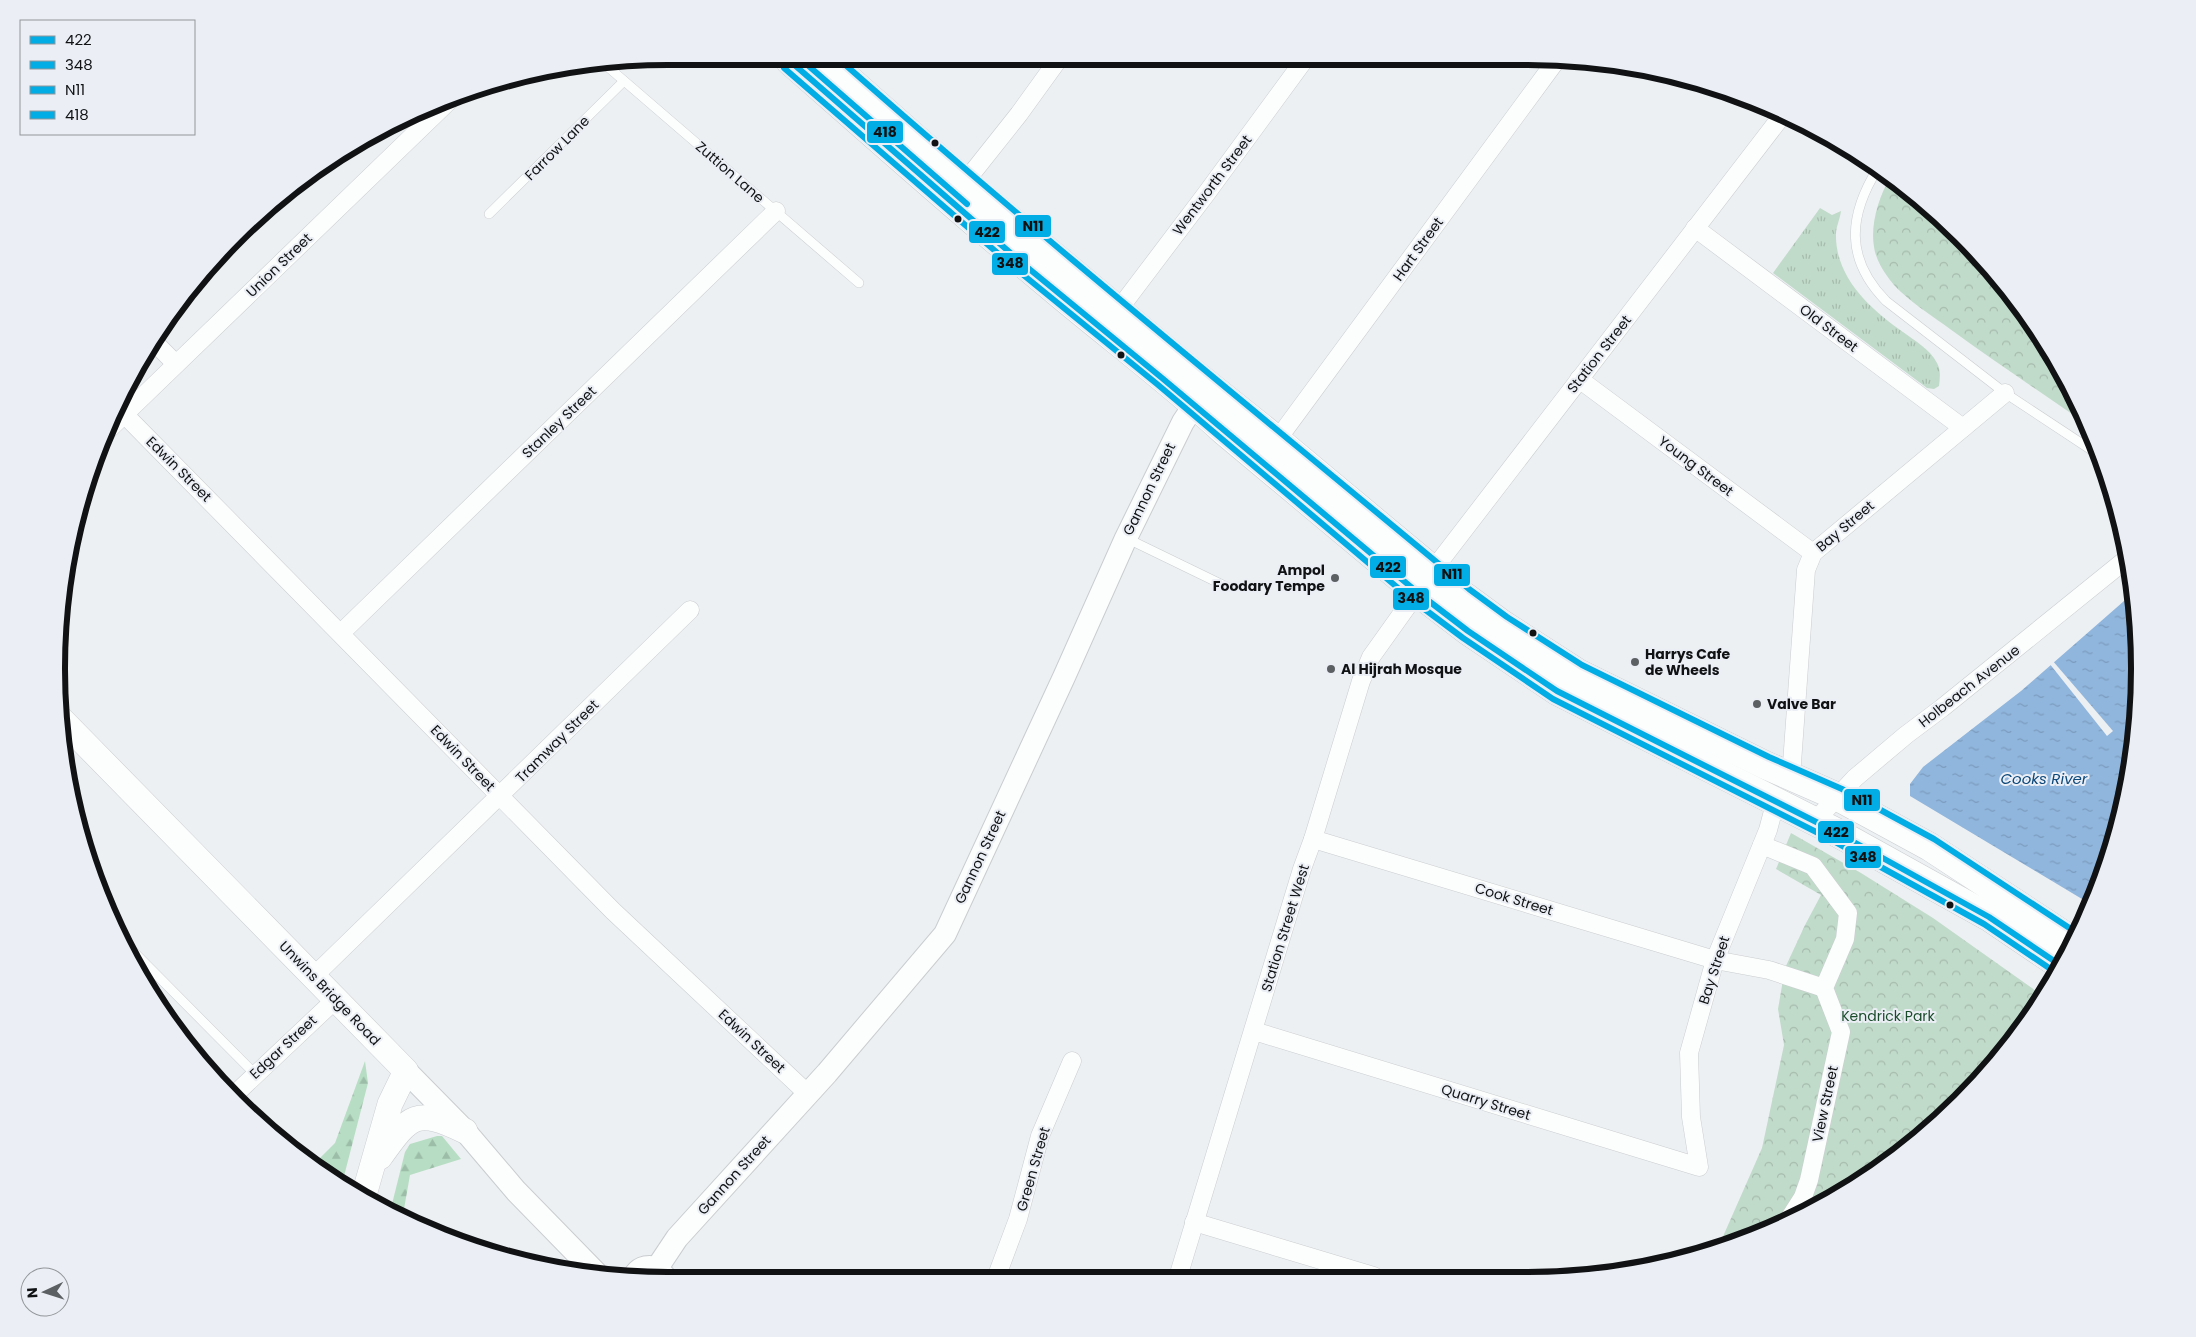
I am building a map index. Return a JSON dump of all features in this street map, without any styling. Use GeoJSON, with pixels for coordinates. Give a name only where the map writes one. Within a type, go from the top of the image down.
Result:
{"type":"FeatureCollection","features":[{"type":"Feature","properties":{"kind":"highway"},"geometry":{"type":"LineString","coordinates":[[795,65],[921,177],[1201,394],[1277,440],[1433,570],[1502,624],[1578,673],[1791,777],[1838,797],[1930,847],[2068,937]]}},
{"type":"Feature","properties":{"kind":"highway"},"geometry":{"type":"LineString","coordinates":[[833,65],[965,182],[1118,309],[1201,394],[1232,438],[1417,592],[1468,631],[1557,691],[1815,821],[1989,917],[2055,961]]}},
{"type":"Feature","properties":{"kind":"main road","name":"Unwins Bridge Road"},"geometry":{"type":"LineString","coordinates":[[68,725],[406,1071]]}},
{"type":"Feature","properties":{"kind":"main road"},"geometry":{"type":"LineString","coordinates":[[367,1183],[390,1104],[406,1071]]}},
{"type":"Feature","properties":{"kind":"main road"},"geometry":{"type":"LineString","coordinates":[[367,1183],[398,1132],[411,1121],[427,1117],[434,1118],[465,1131]]}},
{"type":"Feature","properties":{"kind":"street"},"geometry":{"type":"LineString","coordinates":[[965,182],[1019,114],[1054,65]]}},
{"type":"Feature","properties":{"kind":"street","name":"Wentworth Street"},"geometry":{"type":"LineString","coordinates":[[1118,309],[1206,194],[1301,65]]}},
{"type":"Feature","properties":{"kind":"street","name":"Hart Street"},"geometry":{"type":"LineString","coordinates":[[1277,440],[1552,66]]}},
{"type":"Feature","properties":{"kind":"street","name":"Union Street"},"geometry":{"type":"LineString","coordinates":[[120,418],[439,111]]}},
{"type":"Feature","properties":{"kind":"street","name":"Station Street"},"geometry":{"type":"LineString","coordinates":[[1417,592],[1779,120]]}},
{"type":"Feature","properties":{"kind":"street","name":"Stanley Street"},"geometry":{"type":"LineString","coordinates":[[341,633],[776,211]]}},
{"type":"Feature","properties":{"kind":"street","name":"Old Street"},"geometry":{"type":"LineString","coordinates":[[1695,228],[1963,428]]}},
{"type":"Feature","properties":{"kind":"street"},"geometry":{"type":"LineString","coordinates":[[159,347],[176,364]]}},
{"type":"Feature","properties":{"kind":"street","name":"Young Street"},"geometry":{"type":"LineString","coordinates":[[1579,379],[1813,553]]}},
{"type":"Feature","properties":{"kind":"street","name":"Bay Street"},"geometry":{"type":"LineString","coordinates":[[1791,777],[1806,570],[1813,553],[2005,393]]}},
{"type":"Feature","properties":{"kind":"street","name":"Gannon Street"},"geometry":{"type":"LineString","coordinates":[[663,1272],[677,1238],[808,1094],[946,934],[1126,538],[1179,428],[1201,394]]}},
{"type":"Feature","properties":{"kind":"street","name":"Edwin Street"},"geometry":{"type":"LineString","coordinates":[[124,414],[613,911],[808,1094]]}},
{"type":"Feature","properties":{"kind":"street","name":"Holbeach Avenue"},"geometry":{"type":"LineString","coordinates":[[1815,821],[1855,778],[1906,735],[2121,563]]}},
{"type":"Feature","properties":{"kind":"street","name":"Station Street West"},"geometry":{"type":"LineString","coordinates":[[1179,1272],[1361,681],[1371,657],[1417,592]]}},
{"type":"Feature","properties":{"kind":"street","name":"Tramway Street"},"geometry":{"type":"LineString","coordinates":[[314,976],[690,610]]}},
{"type":"Feature","properties":{"kind":"street","name":"Bay Street"},"geometry":{"type":"LineString","coordinates":[[1695,1146],[1689,1053],[1715,960],[1762,845],[1776,800]]}},
{"type":"Feature","properties":{"kind":"street","name":"Cook Street"},"geometry":{"type":"LineString","coordinates":[[1313,839],[1715,960]]}},
{"type":"Feature","properties":{"kind":"street"},"geometry":{"type":"LineString","coordinates":[[1715,960],[1769,970],[1824,988],[1845,939],[1848,913],[1813,866],[1762,845]]}},
{"type":"Feature","properties":{"kind":"street","name":"View Street"},"geometry":{"type":"LineString","coordinates":[[1795,1209],[1809,1180],[1841,1032],[1824,988]]}},
{"type":"Feature","properties":{"kind":"street","name":"Edgar Street"},"geometry":{"type":"LineString","coordinates":[[238,1091],[336,998]]}},
{"type":"Feature","properties":{"kind":"street","name":"Quarry Street"},"geometry":{"type":"LineString","coordinates":[[1254,1031],[1699,1167],[1695,1146]]}},
{"type":"Feature","properties":{"kind":"street","name":"Green Street"},"geometry":{"type":"LineString","coordinates":[[998,1272],[1018,1219],[1040,1136],[1072,1061]]}},
{"type":"Feature","properties":{"kind":"street","name":"Unwins Bridge Road"},"geometry":{"type":"LineString","coordinates":[[406,1071],[465,1131],[516,1191],[590,1267]]}},
{"type":"Feature","properties":{"kind":"street"},"geometry":{"type":"LineString","coordinates":[[1194,1222],[1361,1272]]}},
{"type":"Feature","properties":{"kind":"street"},"geometry":{"type":"LineString","coordinates":[[637,1271],[643,1268],[655,1272]]}},
{"type":"Feature","properties":{"kind":"lane","name":"Zuttion Lane"},"geometry":{"type":"LineString","coordinates":[[608,68],[860,283]]}},
{"type":"Feature","properties":{"kind":"lane","name":"Farrow Lane"},"geometry":{"type":"LineString","coordinates":[[490,214],[624,81]]}},
{"type":"Feature","properties":{"kind":"lane"},"geometry":{"type":"LineString","coordinates":[[1875,175],[1859,208],[1854,237],[1862,268],[1871,286],[1886,301],[2005,393],[2089,448]]}},
{"type":"Feature","properties":{"kind":"lane"},"geometry":{"type":"LineString","coordinates":[[1126,538],[1227,586]]}},
{"type":"Feature","properties":{"kind":"lane"},"geometry":{"type":"LineString","coordinates":[[139,958],[254,1074]]}},
{"type":"Feature","properties":{"kind":"green space"},"geometry":{"type":"Polygon","coordinates":[[[1887,184],[1895,190],[1954,242],[1981,271],[2029,333],[2050,367],[2075,416],[1925,311],[1892,283],[1884,272],[1875,253],[1873,238],[1874,220],[1887,184]]]}},
{"type":"Feature","properties":{"kind":"green space"},"geometry":{"type":"Polygon","coordinates":[[[1820,208],[1832,215],[1841,211],[1836,231],[1837,250],[1848,278],[1878,313],[1922,346],[1934,358],[1939,368],[1939,386],[1934,389],[1927,388],[1773,273],[1820,208]]]}},
{"type":"Feature","properties":{"kind":"green space","name":"Kendrick Park"},"geometry":{"type":"Polygon","coordinates":[[[1791,833],[1861,873],[1933,918],[2037,992],[2006,1036],[1981,1066],[1954,1095],[1895,1147],[1863,1170],[1794,1210],[1721,1240],[1762,1148],[1784,1045],[1778,1009],[1785,968],[1821,895],[1776,869],[1791,833]]]}},
{"type":"Feature","properties":{"kind":"green space"},"geometry":{"type":"Polygon","coordinates":[[[365,1061],[368,1083],[344,1177],[318,1160],[335,1143],[365,1061]]]}},
{"type":"Feature","properties":{"kind":"green space"},"geometry":{"type":"Polygon","coordinates":[[[442,1136],[461,1159],[410,1175],[404,1209],[407,1212],[392,1205],[405,1152],[410,1144],[442,1136]]]}},
{"type":"Feature","properties":{"kind":"water","name":"Cooks River"},"geometry":{"type":"Polygon","coordinates":[[[2127,598],[2131,668],[2130,708],[2126,747],[2110,825],[2084,900],[1910,796],[1910,784],[1923,767],[2021,691],[2127,598]]]}},
{"type":"Feature","properties":{"kind":"pier"},"geometry":{"type":"Polygon","coordinates":[[[2052,660],[2113,731],[2107,736],[2049,663],[2052,660]]]}},
{"type":"Feature","properties":{"kind":"transit line","name":"422"},"geometry":{"type":"LineString","coordinates":[[795,65],[1022,263],[1417,592],[1468,631],[1557,691],[1834,831],[1989,917],[2055,961]]}},
{"type":"Feature","properties":{"kind":"transit line","name":"418"},"geometry":{"type":"LineString","coordinates":[[808,65],[967,204]]}},
{"type":"Feature","properties":{"kind":"transit line","name":"N11"},"geometry":{"type":"LineString","coordinates":[[846,65],[1153,327],[1469,589],[1507,617],[1582,665],[1769,757],[1842,789],[1934,839],[2071,929]]}},
{"type":"Feature","properties":{"kind":"transit line","name":"348"},"geometry":{"type":"LineString","coordinates":[[784,68],[1016,269],[1157,384],[1411,599],[1463,638],[1553,699],[1830,839],[1984,924],[2051,969]]}},
{"type":"Feature","properties":{"kind":"place","name":"Ampol Foodary Tempe"},"geometry":{"type":"Point","coordinates":[1335,578]}},
{"type":"Feature","properties":{"kind":"place","name":"Harrys Cafe de Wheels"},"geometry":{"type":"Point","coordinates":[1635,662]}},
{"type":"Feature","properties":{"kind":"place","name":"Al Hijrah Mosque"},"geometry":{"type":"Point","coordinates":[1331,669]}},
{"type":"Feature","properties":{"kind":"place","name":"Valve Bar"},"geometry":{"type":"Point","coordinates":[1757,704]}}]}
